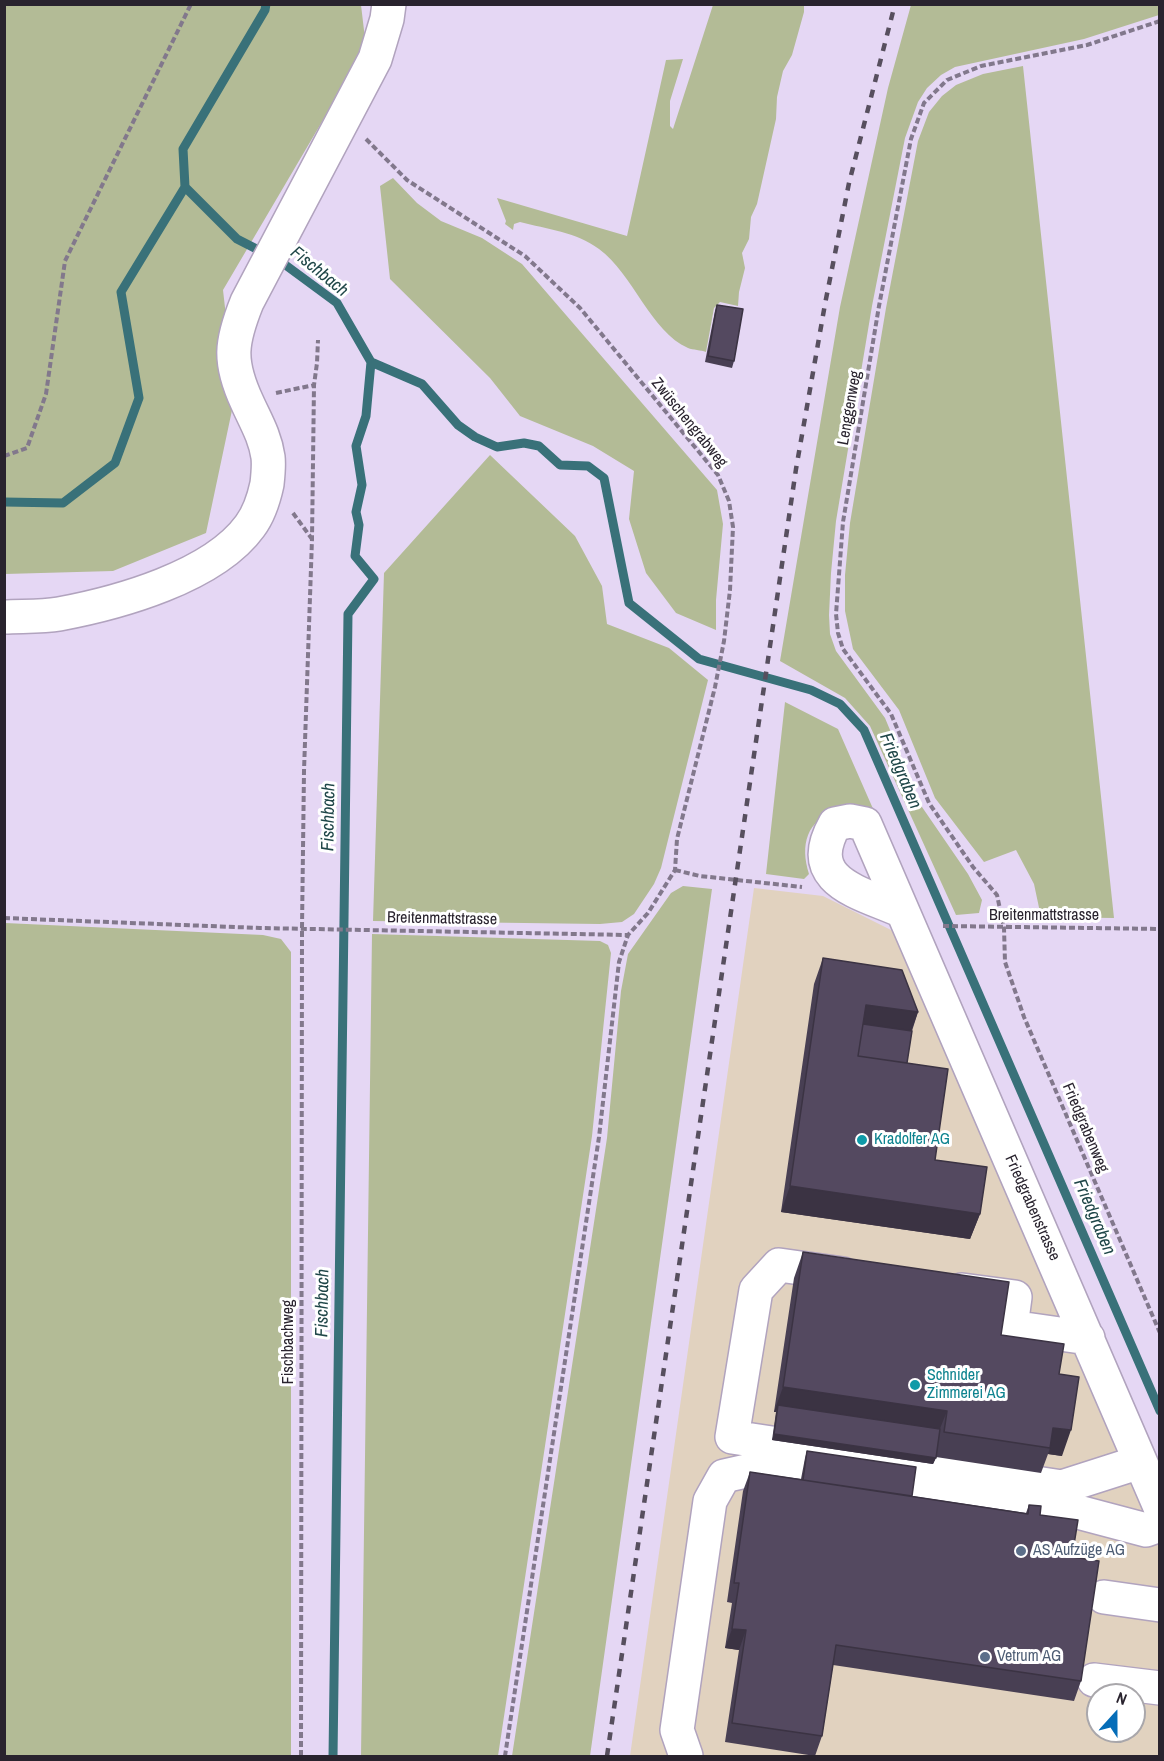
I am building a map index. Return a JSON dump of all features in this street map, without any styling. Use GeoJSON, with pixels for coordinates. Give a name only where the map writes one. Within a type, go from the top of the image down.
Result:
{"type":"FeatureCollection","features":[{"type":"Feature","properties":{"kind":"lane"},"geometry":{"type":"LineString","coordinates":[[4,617],[56,614],[124,600],[186,574],[224,553],[251,526],[264,498],[268,458],[261,428],[246,401],[233,362],[236,330],[247,302],[375,59],[389,4]]}},
{"type":"Feature","properties":{"kind":"lane","name":"Friedgrabenstrasse"},"geometry":{"type":"LineString","coordinates":[[902,910],[845,886],[828,871],[824,855],[827,837],[835,824],[850,820],[865,824],[1160,1507]]}},
{"type":"Feature","properties":{"kind":"lane"},"geometry":{"type":"LineString","coordinates":[[873,1278],[778,1265],[756,1290],[732,1437],[1062,1487],[1140,1462]]}},
{"type":"Feature","properties":{"kind":"lane"},"geometry":{"type":"LineString","coordinates":[[932,1286],[1015,1297],[1011,1327],[1088,1338]]}},
{"type":"Feature","properties":{"kind":"lane"},"geometry":{"type":"LineString","coordinates":[[686,1756],[677,1730],[710,1501],[724,1476],[755,1468],[1078,1512],[1146,1530],[1160,1525]]}},
{"type":"Feature","properties":{"kind":"lane"},"geometry":{"type":"LineString","coordinates":[[1104,1597],[1160,1605]]}},
{"type":"Feature","properties":{"kind":"lane"},"geometry":{"type":"LineString","coordinates":[[1094,1680],[1160,1688]]}},
{"type":"Feature","properties":{"kind":"path"},"geometry":{"type":"LineString","coordinates":[[4,456],[27,448],[46,394],[65,261],[191,4]]}},
{"type":"Feature","properties":{"kind":"path","name":"Lenggenweg"},"geometry":{"type":"LineString","coordinates":[[1004,928],[997,895],[973,867],[929,803],[891,714],[843,649],[838,633],[836,614],[843,522],[879,306],[911,139],[924,103],[947,80],[981,66],[1087,45],[1160,21]]}},
{"type":"Feature","properties":{"kind":"path","name":"Zwüschengrabweg"},"geometry":{"type":"LineString","coordinates":[[344,118],[407,180],[525,256],[580,308],[718,475],[729,501],[733,527],[730,590],[724,642],[715,687],[676,839],[675,870]]}},
{"type":"Feature","properties":{"kind":"path","name":"Fischbachweg"},"geometry":{"type":"LineString","coordinates":[[301,1756],[302,928],[314,385],[318,363],[318,340]]}},
{"type":"Feature","properties":{"kind":"path"},"geometry":{"type":"LineString","coordinates":[[504,1756],[599,1137],[619,962],[628,935],[648,913],[675,870],[700,876],[817,888],[845,886]]}},
{"type":"Feature","properties":{"kind":"path","name":"Breitenmattstrasse"},"geometry":{"type":"LineString","coordinates":[[4,918],[302,928],[628,935]]}},
{"type":"Feature","properties":{"kind":"path","name":"Breitenmattstrasse"},"geometry":{"type":"LineString","coordinates":[[939,926],[1160,929]]}},
{"type":"Feature","properties":{"kind":"path","name":"Friedgrabenweg"},"geometry":{"type":"LineString","coordinates":[[1004,928],[1005,962],[1024,1017],[1160,1333]]}},
{"type":"Feature","properties":{"kind":"shaded area"},"geometry":{"type":"Polygon","coordinates":[[[754,888],[823,896],[897,933],[1159,1539],[1159,1756],[630,1756],[754,888]]]}},
{"type":"Feature","properties":{"kind":"green space"},"geometry":{"type":"Polygon","coordinates":[[[4,5],[361,5],[366,47],[223,290],[235,396],[206,533],[113,571],[5,574],[4,5]]]}},
{"type":"Feature","properties":{"kind":"green space"},"geometry":{"type":"Polygon","coordinates":[[[713,5],[804,5],[804,12],[792,55],[783,71],[777,97],[776,119],[757,204],[751,217],[749,239],[742,253],[745,268],[738,306],[720,302],[714,308],[706,352],[688,348],[663,329],[622,273],[599,249],[571,235],[520,222],[514,224],[513,230],[505,224],[506,221],[497,198],[627,236],[666,60],[683,59],[670,101],[670,126],[673,129],[713,5]]]}},
{"type":"Feature","properties":{"kind":"green space"},"geometry":{"type":"Polygon","coordinates":[[[911,5],[1160,5],[1159,15],[1084,39],[955,67],[941,75],[927,88],[918,102],[905,138],[872,306],[836,521],[831,573],[830,634],[836,651],[885,718],[922,807],[968,874],[982,900],[979,913],[956,915],[870,726],[845,698],[780,661],[840,307],[888,88],[911,5]]]}},
{"type":"Feature","properties":{"kind":"green space"},"geometry":{"type":"Polygon","coordinates":[[[1023,66],[1114,918],[1041,917],[1034,884],[1016,850],[984,862],[935,798],[899,710],[853,649],[845,611],[845,575],[850,523],[886,308],[918,141],[929,112],[942,96],[956,85],[983,74],[1023,66]]]}},
{"type":"Feature","properties":{"kind":"green space"},"geometry":{"type":"Polygon","coordinates":[[[393,178],[417,203],[441,221],[482,238],[522,264],[717,490],[723,524],[716,600],[716,630],[676,613],[646,573],[629,519],[634,471],[593,446],[520,416],[490,378],[390,279],[380,186],[393,178]]]}},
{"type":"Feature","properties":{"kind":"green space"},"geometry":{"type":"Polygon","coordinates":[[[490,455],[575,536],[602,586],[607,624],[669,648],[708,680],[661,868],[654,884],[634,914],[622,922],[600,924],[373,921],[384,573],[490,455]]]}},
{"type":"Feature","properties":{"kind":"green space"},"geometry":{"type":"Polygon","coordinates":[[[785,702],[838,729],[874,811],[865,807],[852,806],[827,814],[819,820],[808,835],[805,853],[809,874],[804,879],[766,874],[785,702]]]}},
{"type":"Feature","properties":{"kind":"green space"},"geometry":{"type":"Polygon","coordinates":[[[683,886],[712,889],[590,1756],[512,1756],[607,1138],[621,991],[628,954],[671,893],[683,886]]]}},
{"type":"Feature","properties":{"kind":"green space"},"geometry":{"type":"Polygon","coordinates":[[[5,923],[263,935],[281,939],[291,952],[291,1756],[5,1756],[5,923]]]}},
{"type":"Feature","properties":{"kind":"green space"},"geometry":{"type":"Polygon","coordinates":[[[372,934],[600,941],[608,945],[611,953],[592,1136],[498,1756],[361,1756],[372,934]]]}},
{"type":"Feature","properties":{"kind":"building"},"geometry":{"type":"Polygon","coordinates":[[[717,305],[743,309],[734,361],[708,356],[717,305]]]}},
{"type":"Feature","properties":{"kind":"building","name":"Kradolfer AG"},"geometry":{"type":"Polygon","coordinates":[[[823,958],[902,970],[918,1012],[866,1005],[858,1056],[948,1069],[935,1160],[987,1167],[980,1214],[790,1186],[823,958]]]}},
{"type":"Feature","properties":{"kind":"building"},"geometry":{"type":"Polygon","coordinates":[[[863,1024],[912,1031],[907,1063],[858,1056],[863,1024]]]}},
{"type":"Feature","properties":{"kind":"building","name":"Schnider Zimmerei AG"},"geometry":{"type":"Polygon","coordinates":[[[803,1252],[1009,1282],[1001,1335],[1064,1344],[1059,1374],[1079,1377],[1071,1430],[1053,1428],[1050,1448],[944,1432],[947,1411],[783,1387],[803,1252]]]}},
{"type":"Feature","properties":{"kind":"building"},"geometry":{"type":"Polygon","coordinates":[[[778,1405],[940,1429],[936,1458],[774,1434],[778,1405]]]}},
{"type":"Feature","properties":{"kind":"building"},"geometry":{"type":"Polygon","coordinates":[[[807,1451],[916,1467],[912,1496],[803,1480],[807,1451]]]}},
{"type":"Feature","properties":{"kind":"building"},"geometry":{"type":"Polygon","coordinates":[[[750,1472],[1028,1514],[1029,1505],[1041,1506],[1040,1515],[1078,1520],[1072,1557],[1099,1561],[1081,1681],[836,1645],[822,1736],[732,1723],[746,1630],[732,1629],[739,1583],[734,1583],[750,1472]]]}},
{"type":"Feature","properties":{"kind":"waterway","name":"Fischbach"},"geometry":{"type":"LineString","coordinates":[[266,4],[265,10],[183,149],[185,187],[237,239],[280,261],[337,303],[371,362],[366,416],[356,446],[362,485],[356,512],[359,525],[355,556],[374,579],[348,614],[333,1756]]}},
{"type":"Feature","properties":{"kind":"waterway"},"geometry":{"type":"LineString","coordinates":[[4,502],[63,503],[115,463],[139,398],[121,292],[185,187]]}},
{"type":"Feature","properties":{"kind":"waterway","name":"Friedgraben"},"geometry":{"type":"LineString","coordinates":[[371,362],[422,384],[458,425],[475,437],[497,447],[524,443],[539,446],[560,465],[588,466],[604,478],[629,603],[699,659],[811,690],[840,704],[864,730],[1160,1411]]}},
{"type":"Feature","properties":{"kind":"railway"},"geometry":{"type":"LineString","coordinates":[[607,1756],[796,469],[849,183],[895,4]]}},
{"type":"Feature","properties":{"kind":"place","name":"Kradolfer AG"},"geometry":{"type":"Point","coordinates":[862,1140]}},
{"type":"Feature","properties":{"kind":"place","name":"Schnider Zimmerei AG"},"geometry":{"type":"Point","coordinates":[915,1385]}},
{"type":"Feature","properties":{"kind":"place","name":"AS Aufzüge AG"},"geometry":{"type":"Point","coordinates":[1021,1551]}},
{"type":"Feature","properties":{"kind":"place","name":"Vetrum AG"},"geometry":{"type":"Point","coordinates":[985,1657]}}]}
